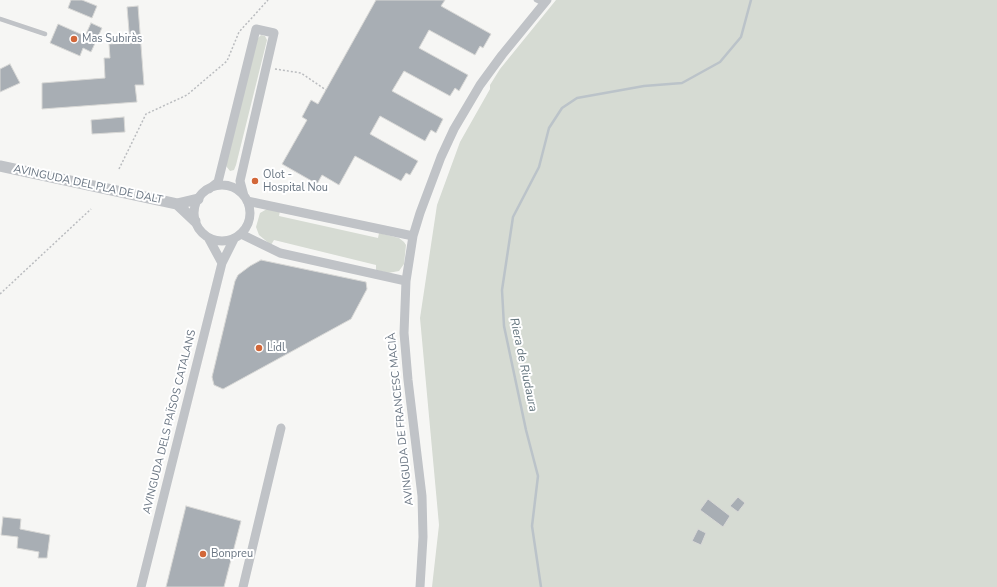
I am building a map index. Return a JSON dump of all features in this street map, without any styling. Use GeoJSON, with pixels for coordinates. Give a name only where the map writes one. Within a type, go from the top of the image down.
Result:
{"type":"FeatureCollection","features":[{"type":"Feature","properties":{"kind":"street","name":"AVINGUDA DE FRANCESC MACIÀ"},"geometry":{"type":"LineString","coordinates":[[420,587],[423,555],[422,496],[404,333],[406,281],[413,236],[440,157],[454,129],[480,85],[542,1]]}},
{"type":"Feature","properties":{"kind":"street"},"geometry":{"type":"LineString","coordinates":[[209,239],[226,242],[238,237],[246,228],[249,221],[250,213],[240,182],[274,33],[256,29],[218,182],[198,199],[194,210],[195,221],[203,234],[209,239],[222,263]]}},
{"type":"Feature","properties":{"kind":"street","name":"AVINGUDA DEL PLA DE DALT"},"geometry":{"type":"LineString","coordinates":[[0,166],[177,204],[198,199]]}},
{"type":"Feature","properties":{"kind":"street"},"geometry":{"type":"LineString","coordinates":[[209,189],[224,185],[231,187],[246,198],[413,236]]}},
{"type":"Feature","properties":{"kind":"street","name":"AVINGUDA DEL PLA DE DALT"},"geometry":{"type":"LineString","coordinates":[[177,204],[195,221]]}},
{"type":"Feature","properties":{"kind":"street"},"geometry":{"type":"LineString","coordinates":[[238,237],[280,253],[406,281]]}},
{"type":"Feature","properties":{"kind":"street","name":"AVINGUDA DELS PAÏSOS CATALANS"},"geometry":{"type":"LineString","coordinates":[[141,587],[222,263],[238,237]]}},
{"type":"Feature","properties":{"kind":"street"},"geometry":{"type":"LineString","coordinates":[[243,587],[281,428]]}},
{"type":"Feature","properties":{"kind":"lane"},"geometry":{"type":"LineString","coordinates":[[0,19],[45,34]]}},
{"type":"Feature","properties":{"kind":"path"},"geometry":{"type":"LineString","coordinates":[[119,169],[146,114],[187,95],[227,62],[239,32],[268,0]]}},
{"type":"Feature","properties":{"kind":"path"},"geometry":{"type":"LineString","coordinates":[[266,68],[301,73],[326,90]]}},
{"type":"Feature","properties":{"kind":"path"},"geometry":{"type":"LineString","coordinates":[[0,294],[91,209]]}},
{"type":"Feature","properties":{"kind":"shaded area"},"geometry":{"type":"Polygon","coordinates":[[[556,0],[997,0],[997,587],[432,587],[439,525],[420,318],[437,205],[460,142],[490,89],[490,85],[500,69],[556,0]]]}},
{"type":"Feature","properties":{"kind":"shaded area"},"geometry":{"type":"Polygon","coordinates":[[[261,35],[265,36],[267,40],[236,165],[234,170],[230,171],[226,166],[257,39],[261,35]]]}},
{"type":"Feature","properties":{"kind":"shaded area"},"geometry":{"type":"Polygon","coordinates":[[[267,209],[280,211],[279,216],[378,238],[379,233],[399,238],[406,245],[404,264],[399,271],[388,273],[376,270],[376,265],[274,240],[271,245],[259,235],[256,227],[260,213],[267,209]]]}},
{"type":"Feature","properties":{"kind":"building"},"geometry":{"type":"Polygon","coordinates":[[[71,0],[82,0],[97,6],[92,18],[68,8],[71,0]]]}},
{"type":"Feature","properties":{"kind":"building"},"geometry":{"type":"Polygon","coordinates":[[[376,0],[445,0],[441,6],[491,34],[483,48],[480,46],[475,55],[429,30],[419,48],[468,75],[459,91],[455,88],[450,96],[404,71],[392,91],[443,119],[436,133],[431,130],[425,141],[380,116],[370,134],[418,161],[410,175],[406,173],[401,181],[355,156],[339,185],[322,175],[317,184],[282,164],[307,120],[302,117],[311,100],[318,104],[376,0]]]}},
{"type":"Feature","properties":{"kind":"building"},"geometry":{"type":"Polygon","coordinates":[[[138,6],[144,85],[135,85],[137,102],[42,109],[42,83],[105,78],[104,58],[110,58],[109,44],[130,43],[127,7],[138,6]]]}},
{"type":"Feature","properties":{"kind":"building","name":"Mas Subiràs"},"geometry":{"type":"Polygon","coordinates":[[[91,23],[102,28],[91,52],[83,48],[80,56],[50,43],[58,24],[85,36],[91,23]]]}},
{"type":"Feature","properties":{"kind":"building"},"geometry":{"type":"Polygon","coordinates":[[[10,64],[20,83],[0,92],[0,69],[10,64]]]}},
{"type":"Feature","properties":{"kind":"building"},"geometry":{"type":"Polygon","coordinates":[[[124,117],[125,132],[92,134],[91,120],[124,117]]]}},
{"type":"Feature","properties":{"kind":"building","name":"Lidl"},"geometry":{"type":"Polygon","coordinates":[[[261,260],[366,282],[367,289],[351,319],[223,389],[214,385],[212,377],[235,281],[238,275],[261,260]]]}},
{"type":"Feature","properties":{"kind":"building"},"geometry":{"type":"Polygon","coordinates":[[[738,497],[745,503],[738,512],[730,506],[738,497]]]}},
{"type":"Feature","properties":{"kind":"building"},"geometry":{"type":"Polygon","coordinates":[[[708,499],[730,516],[723,527],[700,510],[708,499]]]}},
{"type":"Feature","properties":{"kind":"building","name":"Bonpreu"},"geometry":{"type":"Polygon","coordinates":[[[186,506],[241,521],[224,587],[166,587],[186,506]]]}},
{"type":"Feature","properties":{"kind":"building"},"geometry":{"type":"Polygon","coordinates":[[[3,517],[21,519],[20,529],[50,535],[47,558],[38,558],[39,552],[17,548],[18,537],[1,535],[3,517]]]}},
{"type":"Feature","properties":{"kind":"building"},"geometry":{"type":"Polygon","coordinates":[[[698,529],[706,533],[701,545],[692,541],[698,529]]]}},
{"type":"Feature","properties":{"kind":"waterway","name":"Riera de Riudaura"},"geometry":{"type":"LineString","coordinates":[[541,587],[532,526],[538,476],[526,430],[504,326],[502,290],[513,217],[539,167],[549,128],[562,108],[577,98],[644,86],[682,83],[720,62],[741,37],[751,0]]}},
{"type":"Feature","properties":{"kind":"place","name":"Mas Subiràs"},"geometry":{"type":"Point","coordinates":[74,39]}},
{"type":"Feature","properties":{"kind":"place","name":"Olot - Hospital Nou"},"geometry":{"type":"Point","coordinates":[255,181]}},
{"type":"Feature","properties":{"kind":"place","name":"Lidl"},"geometry":{"type":"Point","coordinates":[259,348]}},
{"type":"Feature","properties":{"kind":"place","name":"Bonpreu"},"geometry":{"type":"Point","coordinates":[203,554]}}]}
